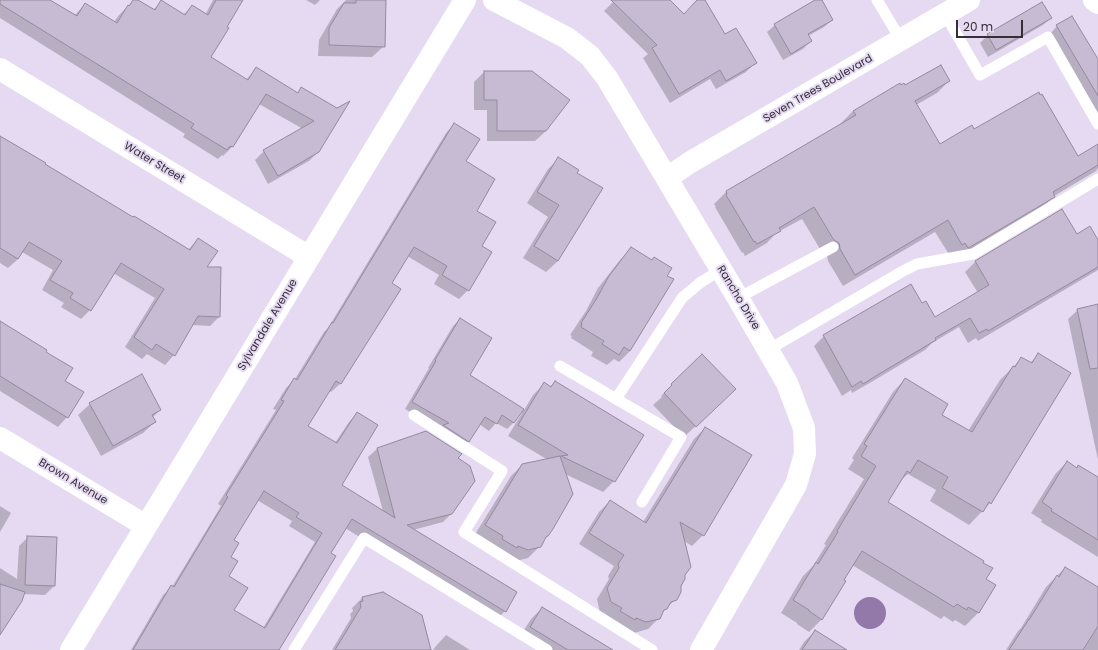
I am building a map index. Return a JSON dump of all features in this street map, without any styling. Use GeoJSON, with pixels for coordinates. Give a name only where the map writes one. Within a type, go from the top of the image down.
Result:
{"type":"FeatureCollection","features":[{"type":"Feature","properties":{"kind":"main road","name":"Sylvandale Avenue"},"geometry":{"type":"LineString","coordinates":[[71,650],[465,0]]}},
{"type":"Feature","properties":{"kind":"main road","name":"Rancho Drive"},"geometry":{"type":"LineString","coordinates":[[494,0],[568,38],[590,56],[607,78],[787,383],[804,428],[805,454],[796,485],[701,650]]}},
{"type":"Feature","properties":{"kind":"main road","name":"Seven Trees Boulevard"},"geometry":{"type":"LineString","coordinates":[[667,178],[690,163],[969,0]]}},
{"type":"Feature","properties":{"kind":"main road"},"geometry":{"type":"LineString","coordinates":[[1094,0],[1098,4]]}},
{"type":"Feature","properties":{"kind":"main road","name":"Water Street"},"geometry":{"type":"LineString","coordinates":[[0,69],[309,257]]}},
{"type":"Feature","properties":{"kind":"main road","name":"Brown Avenue"},"geometry":{"type":"LineString","coordinates":[[0,438],[146,526]]}},
{"type":"Feature","properties":{"kind":"lane"},"geometry":{"type":"LineString","coordinates":[[877,0],[901,40]]}},
{"type":"Feature","properties":{"kind":"lane"},"geometry":{"type":"LineString","coordinates":[[945,14],[980,75],[1048,36],[1098,124]]}},
{"type":"Feature","properties":{"kind":"lane"},"geometry":{"type":"LineString","coordinates":[[768,350],[917,264],[973,254],[1098,179]]}},
{"type":"Feature","properties":{"kind":"lane"},"geometry":{"type":"LineString","coordinates":[[738,298],[832,246]]}},
{"type":"Feature","properties":{"kind":"lane"},"geometry":{"type":"LineString","coordinates":[[616,399],[682,298],[700,282],[721,270]]}},
{"type":"Feature","properties":{"kind":"lane"},"geometry":{"type":"LineString","coordinates":[[560,366],[681,437],[642,502]]}},
{"type":"Feature","properties":{"kind":"lane"},"geometry":{"type":"LineString","coordinates":[[414,415],[502,471],[464,532],[652,650]]}},
{"type":"Feature","properties":{"kind":"lane"},"geometry":{"type":"LineString","coordinates":[[294,650],[364,538],[547,650]]}},
{"type":"Feature","properties":{"kind":"shaded area"},"geometry":{"type":"Polygon","coordinates":[[[867,597],[873,597],[882,601],[886,613],[882,625],[873,629],[867,629],[858,625],[854,616],[854,610],[858,601],[867,597]]]}},
{"type":"Feature","properties":{"kind":"building"},"geometry":{"type":"Polygon","coordinates":[[[0,0],[50,0],[77,16],[85,3],[117,23],[128,5],[129,6],[133,0],[138,0],[155,10],[161,0],[185,15],[192,5],[208,15],[216,0],[243,0],[227,27],[229,28],[211,57],[248,80],[256,67],[298,93],[301,87],[337,108],[350,101],[319,152],[278,176],[263,150],[314,121],[266,94],[233,147],[230,146],[227,150],[191,128],[194,124],[0,4],[0,0]]]}},
{"type":"Feature","properties":{"kind":"building"},"geometry":{"type":"Polygon","coordinates":[[[356,0],[386,0],[385,47],[329,45],[329,28],[344,3],[356,3],[356,0]]]}},
{"type":"Feature","properties":{"kind":"building"},"geometry":{"type":"Polygon","coordinates":[[[611,0],[670,0],[684,14],[697,0],[705,0],[725,34],[736,28],[757,63],[726,81],[720,70],[679,94],[652,48],[657,45],[611,0]]]}},
{"type":"Feature","properties":{"kind":"building"},"geometry":{"type":"Polygon","coordinates":[[[815,0],[822,0],[833,20],[808,34],[812,41],[791,54],[774,24],[815,0]]]}},
{"type":"Feature","properties":{"kind":"building"},"geometry":{"type":"Polygon","coordinates":[[[1042,2],[1052,18],[996,50],[987,34],[1042,2]]]}},
{"type":"Feature","properties":{"kind":"building"},"geometry":{"type":"Polygon","coordinates":[[[1072,16],[1098,59],[1098,96],[1056,25],[1072,16]]]}},
{"type":"Feature","properties":{"kind":"building"},"geometry":{"type":"Polygon","coordinates":[[[941,65],[950,81],[915,101],[940,144],[972,125],[974,129],[1039,92],[1040,95],[1042,94],[1078,156],[1098,144],[1098,165],[1053,192],[1055,197],[968,248],[965,243],[962,245],[948,220],[855,275],[840,249],[839,243],[834,240],[814,207],[779,228],[781,231],[757,244],[755,241],[754,242],[726,195],[726,191],[856,115],[853,111],[900,83],[901,85],[904,83],[905,85],[941,65]]]}},
{"type":"Feature","properties":{"kind":"building"},"geometry":{"type":"Polygon","coordinates":[[[484,71],[532,71],[570,100],[546,131],[497,131],[497,100],[484,100],[484,71]]]}},
{"type":"Feature","properties":{"kind":"building"},"geometry":{"type":"Polygon","coordinates":[[[454,123],[480,139],[466,161],[495,179],[477,211],[496,222],[482,246],[492,252],[469,291],[442,275],[447,266],[414,247],[392,283],[401,289],[341,384],[336,381],[308,426],[337,443],[357,412],[378,425],[342,485],[395,518],[377,448],[426,431],[462,454],[458,458],[470,466],[475,481],[452,514],[407,525],[517,592],[506,612],[352,519],[331,553],[336,556],[279,650],[133,650],[171,585],[174,587],[228,497],[226,495],[284,401],[281,400],[294,378],[297,380],[332,322],[333,323],[454,123]],[[264,491],[234,540],[239,543],[231,557],[238,561],[229,576],[248,588],[234,610],[265,628],[322,533],[296,517],[299,513],[264,491]]]}},
{"type":"Feature","properties":{"kind":"building"},"geometry":{"type":"Polygon","coordinates":[[[0,136],[190,250],[198,238],[218,251],[207,267],[221,267],[220,317],[198,316],[175,356],[156,344],[152,350],[134,337],[164,289],[121,263],[91,311],[70,298],[73,293],[50,280],[62,261],[29,242],[18,259],[0,248],[0,136]]]}},
{"type":"Feature","properties":{"kind":"building"},"geometry":{"type":"Polygon","coordinates":[[[558,157],[579,170],[577,173],[603,188],[558,261],[534,246],[559,205],[537,192],[558,157]]]}},
{"type":"Feature","properties":{"kind":"building"},"geometry":{"type":"Polygon","coordinates":[[[1062,209],[1077,234],[1090,226],[1098,240],[1098,267],[988,331],[987,329],[979,333],[970,318],[935,338],[936,340],[863,384],[861,381],[852,387],[823,335],[911,284],[922,303],[926,301],[935,317],[989,285],[975,261],[1062,209]]]}},
{"type":"Feature","properties":{"kind":"building"},"geometry":{"type":"Polygon","coordinates":[[[631,247],[652,260],[654,257],[672,268],[667,276],[674,279],[630,351],[624,347],[619,355],[602,344],[604,341],[581,327],[581,323],[609,276],[631,247]]]}},
{"type":"Feature","properties":{"kind":"building"},"geometry":{"type":"Polygon","coordinates":[[[1098,304],[1098,368],[1090,369],[1077,309],[1098,304]]]}},
{"type":"Feature","properties":{"kind":"building"},"geometry":{"type":"Polygon","coordinates":[[[460,318],[492,338],[470,375],[524,409],[514,423],[502,415],[497,424],[485,417],[469,442],[443,425],[449,423],[412,402],[460,318]]]}},
{"type":"Feature","properties":{"kind":"building"},"geometry":{"type":"Polygon","coordinates":[[[0,321],[73,368],[65,381],[84,392],[68,418],[0,376],[0,321]]]}},
{"type":"Feature","properties":{"kind":"building"},"geometry":{"type":"Polygon","coordinates":[[[1038,353],[1071,373],[991,504],[989,502],[983,512],[942,488],[948,477],[918,460],[910,473],[907,471],[888,502],[993,568],[986,579],[996,585],[979,613],[968,607],[967,610],[957,604],[954,607],[862,551],[844,580],[846,581],[822,620],[793,600],[816,562],[818,564],[838,532],[837,531],[876,466],[861,456],[867,446],[864,444],[905,378],[948,404],[942,415],[972,432],[1013,366],[1015,367],[1021,357],[1032,363],[1038,353]]]}},
{"type":"Feature","properties":{"kind":"building"},"geometry":{"type":"Polygon","coordinates":[[[702,354],[736,389],[696,427],[664,393],[672,385],[671,384],[702,354]]]}},
{"type":"Feature","properties":{"kind":"building"},"geometry":{"type":"Polygon","coordinates":[[[142,374],[161,410],[152,415],[156,422],[113,446],[89,403],[142,374]]]}},
{"type":"Feature","properties":{"kind":"building"},"geometry":{"type":"Polygon","coordinates":[[[555,381],[644,435],[615,482],[561,456],[568,455],[518,425],[544,382],[551,387],[555,381]]]}},
{"type":"Feature","properties":{"kind":"building"},"geometry":{"type":"Polygon","coordinates":[[[705,427],[752,455],[704,536],[680,522],[691,567],[685,575],[685,579],[681,586],[681,592],[677,600],[671,602],[667,609],[664,610],[660,619],[646,622],[636,618],[635,620],[620,611],[622,608],[611,602],[607,588],[619,568],[618,564],[624,555],[589,533],[610,500],[646,523],[705,427]]]}},
{"type":"Feature","properties":{"kind":"building"},"geometry":{"type":"Polygon","coordinates":[[[560,456],[573,494],[541,547],[528,550],[518,546],[517,548],[502,539],[503,536],[485,525],[522,464],[560,456]]]}},
{"type":"Feature","properties":{"kind":"building"},"geometry":{"type":"Polygon","coordinates":[[[1067,461],[1077,468],[1078,465],[1098,477],[1098,540],[1051,511],[1052,509],[1042,502],[1067,461]]]}},
{"type":"Feature","properties":{"kind":"building"},"geometry":{"type":"Polygon","coordinates":[[[27,536],[57,537],[55,586],[25,585],[27,536]]]}},
{"type":"Feature","properties":{"kind":"building"},"geometry":{"type":"Polygon","coordinates":[[[1065,567],[1098,587],[1098,626],[1083,650],[1009,650],[1057,575],[1059,577],[1065,567]]]}},
{"type":"Feature","properties":{"kind":"building"},"geometry":{"type":"Polygon","coordinates":[[[0,584],[25,592],[22,601],[0,635],[0,584]]]}},
{"type":"Feature","properties":{"kind":"building"},"geometry":{"type":"Polygon","coordinates":[[[383,592],[422,615],[431,650],[335,650],[361,607],[360,602],[363,601],[362,597],[383,592]]]}},
{"type":"Feature","properties":{"kind":"building"},"geometry":{"type":"Polygon","coordinates":[[[542,607],[613,650],[568,650],[530,627],[542,607]]]}},
{"type":"Feature","properties":{"kind":"building"},"geometry":{"type":"Polygon","coordinates":[[[815,630],[847,650],[802,650],[815,630]]]}}]}
